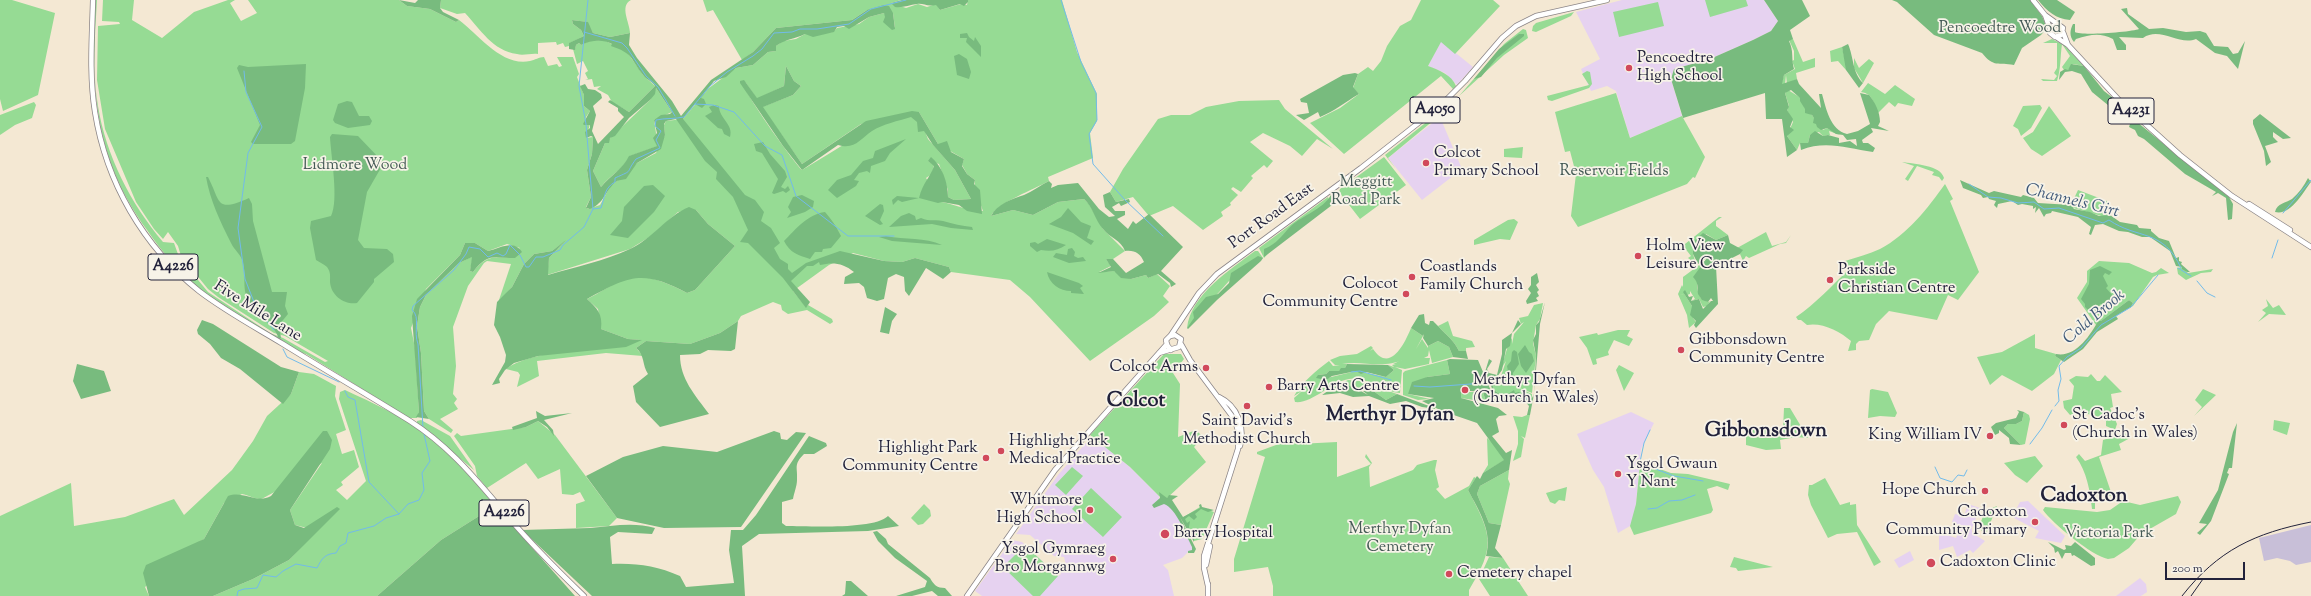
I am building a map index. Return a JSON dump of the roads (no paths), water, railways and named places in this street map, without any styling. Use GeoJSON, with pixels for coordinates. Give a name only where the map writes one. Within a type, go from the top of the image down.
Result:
{"type":"FeatureCollection","features":[{"type":"Feature","properties":{"kind":"main road","name":"Five Mile Lane"},"geometry":{"type":"LineString","coordinates":[[93,0],[91,78],[100,136],[109,166],[121,193],[152,243],[178,273],[213,301],[424,430],[464,465],[546,559],[584,596]]}},
{"type":"Feature","properties":{"kind":"main road","name":"Port Road East"},"geometry":{"type":"LineString","coordinates":[[1171,335],[1203,289],[1219,272],[1358,171],[1440,106],[1466,82],[1502,38],[1516,26],[1527,21],[1607,0]]}},
{"type":"Feature","properties":{"kind":"main road","name":"A4231"},"geometry":{"type":"LineString","coordinates":[[2033,0],[2045,15],[2062,26],[2068,45]]}},
{"type":"Feature","properties":{"kind":"main road","name":"A4231"},"geometry":{"type":"LineString","coordinates":[[2045,15],[2051,35],[2068,45],[2120,100],[2200,170],[2241,203],[2311,247]]}},
{"type":"Feature","properties":{"kind":"main road"},"geometry":{"type":"LineString","coordinates":[[2050,29],[2053,24],[2058,24]]}},
{"type":"Feature","properties":{"kind":"main road"},"geometry":{"type":"LineString","coordinates":[[2056,37],[2061,35],[2063,32]]}},
{"type":"Feature","properties":{"kind":"main road","name":"A4231"},"geometry":{"type":"LineString","coordinates":[[2200,170],[2311,244]]}},
{"type":"Feature","properties":{"kind":"main road","name":"Port Road East"},"geometry":{"type":"LineString","coordinates":[[1178,336],[1178,329],[1183,317]]}},
{"type":"Feature","properties":{"kind":"main road"},"geometry":{"type":"LineString","coordinates":[[1171,335],[1178,336],[1190,360],[1219,397],[1234,412],[1241,423],[1243,436],[1204,560],[1208,596]]}},
{"type":"Feature","properties":{"kind":"main road","name":"A4050"},"geometry":{"type":"LineString","coordinates":[[1166,344],[1167,338],[1171,335]]}},
{"type":"Feature","properties":{"kind":"main road"},"geometry":{"type":"LineString","coordinates":[[967,596],[1010,532],[1068,454],[1166,344],[1190,360]]}},
{"type":"Feature","properties":{"kind":"main road"},"geometry":{"type":"LineString","coordinates":[[1159,353],[1174,350],[1181,344]]}},
{"type":"Feature","properties":{"kind":"waterway"},"geometry":{"type":"LineString","coordinates":[[423,428],[418,344],[416,335],[417,321],[415,313],[412,310],[413,306],[454,270],[466,254],[469,247],[480,249],[488,257],[497,253],[503,256],[506,254],[510,245],[520,255],[526,267],[529,267],[536,257],[543,257],[560,250],[563,245],[584,227],[593,209],[586,124],[579,86],[588,0]]}},
{"type":"Feature","properties":{"kind":"waterway"},"geometry":{"type":"LineString","coordinates":[[593,209],[601,208],[605,193],[611,184],[615,182],[615,178],[627,172],[636,159],[660,148],[656,140],[661,131],[655,126],[656,120],[684,117],[710,86],[727,72],[762,49],[774,33],[849,24],[871,9],[906,0]]}},
{"type":"Feature","properties":{"kind":"waterway"},"geometry":{"type":"LineString","coordinates":[[1061,0],[1081,62],[1096,93],[1097,120],[1089,134],[1093,164],[1125,200],[1163,236]]}},
{"type":"Feature","properties":{"kind":"waterway"},"geometry":{"type":"LineString","coordinates":[[584,32],[622,43],[646,76],[658,87],[675,116]]}},
{"type":"Feature","properties":{"kind":"waterway"},"geometry":{"type":"LineString","coordinates":[[244,71],[246,92],[262,127],[248,153],[238,228],[245,279],[256,307],[274,330]]}},
{"type":"Feature","properties":{"kind":"waterway"},"geometry":{"type":"LineString","coordinates":[[695,104],[713,105],[734,112],[765,146],[782,155],[796,196],[848,236],[894,236]]}},
{"type":"Feature","properties":{"kind":"waterway","name":"Cold Brook"},"geometry":{"type":"LineString","coordinates":[[2283,213],[2311,180]]}},
{"type":"Feature","properties":{"kind":"waterway","name":"Channels Girt"},"geometry":{"type":"LineString","coordinates":[[1969,184],[1988,197],[2001,198],[2018,203],[2034,202],[2044,209],[2059,208],[2103,223],[2109,220],[2120,226],[2149,236],[2166,246],[2174,255],[2181,268]]}},
{"type":"Feature","properties":{"kind":"waterway","name":"Cold Brook"},"geometry":{"type":"LineString","coordinates":[[2272,258],[2278,240]]}},
{"type":"Feature","properties":{"kind":"waterway","name":"Cold Brook"},"geometry":{"type":"LineString","coordinates":[[2178,268],[2191,276]]}},
{"type":"Feature","properties":{"kind":"waterway","name":"Cold Brook"},"geometry":{"type":"LineString","coordinates":[[2055,406],[2059,401],[2058,390],[2061,379],[2059,366],[2067,357],[2081,348],[2101,325],[2131,307],[2158,275]]}},
{"type":"Feature","properties":{"kind":"waterway","name":"Cold Brook"},"geometry":{"type":"LineString","coordinates":[[2197,281],[2207,293],[2215,297]]}},
{"type":"Feature","properties":{"kind":"waterway"},"geometry":{"type":"LineString","coordinates":[[283,349],[287,357],[339,382]]}},
{"type":"Feature","properties":{"kind":"waterway"},"geometry":{"type":"LineString","coordinates":[[1351,372],[1360,371],[1391,380]]}},
{"type":"Feature","properties":{"kind":"waterway","name":"Cold Brook"},"geometry":{"type":"LineString","coordinates":[[1414,386],[1430,387],[1484,383]]}},
{"type":"Feature","properties":{"kind":"waterway"},"geometry":{"type":"LineString","coordinates":[[237,596],[238,591],[257,588],[263,575],[276,577],[283,571],[296,564],[317,568],[324,557],[329,554],[336,553],[340,546],[346,543],[348,533],[374,526],[386,518],[399,514],[369,482],[355,400],[348,397],[345,391]]}},
{"type":"Feature","properties":{"kind":"waterway","name":"Cold Brook"},"geometry":{"type":"LineString","coordinates":[[1511,395],[1529,399]]}},
{"type":"Feature","properties":{"kind":"waterway","name":"Cold Brook"},"geometry":{"type":"LineString","coordinates":[[2030,444],[2042,428],[2052,410]]}},
{"type":"Feature","properties":{"kind":"waterway","name":"Cold Brook"},"geometry":{"type":"LineString","coordinates":[[1640,462],[1644,443],[1650,430]]}},
{"type":"Feature","properties":{"kind":"waterway"},"geometry":{"type":"LineString","coordinates":[[399,514],[408,504],[419,500],[424,490],[422,473],[430,461],[424,434]]}},
{"type":"Feature","properties":{"kind":"waterway","name":"Cold Brook"},"geometry":{"type":"LineString","coordinates":[[1645,465],[1674,476],[1703,481]]}},
{"type":"Feature","properties":{"kind":"waterway","name":"Cold Brook"},"geometry":{"type":"LineString","coordinates":[[1935,467],[1940,478],[1952,482],[1958,475],[1964,476],[1967,470]]}},
{"type":"Feature","properties":{"kind":"waterway"},"geometry":{"type":"LineString","coordinates":[[1648,509],[1657,508],[1669,501],[1682,500],[1695,495]]}},
{"type":"Feature","properties":{"kind":"railway"},"geometry":{"type":"LineString","coordinates":[[2182,596],[2209,567],[2224,555],[2239,546],[2272,532],[2311,522]]}},
{"type":"Feature","properties":{"kind":"railway"},"geometry":{"type":"LineString","coordinates":[[2191,596],[2203,579]]}},
{"type":"Feature","properties":{"kind":"place","name":"Pencoedtre High School"},"geometry":{"type":"Point","coordinates":[1629,68]}},
{"type":"Feature","properties":{"kind":"place","name":"Colcot Primary School"},"geometry":{"type":"Point","coordinates":[1426,163]}},
{"type":"Feature","properties":{"kind":"place","name":"Holm View Leisure Centre"},"geometry":{"type":"Point","coordinates":[1638,256]}},
{"type":"Feature","properties":{"kind":"place","name":"Coastlands Family Church"},"geometry":{"type":"Point","coordinates":[1412,277]}},
{"type":"Feature","properties":{"kind":"place","name":"Parkside Christian Centre"},"geometry":{"type":"Point","coordinates":[1830,280]}},
{"type":"Feature","properties":{"kind":"place","name":"Colocot Community Centre"},"geometry":{"type":"Point","coordinates":[1406,294]}},
{"type":"Feature","properties":{"kind":"place","name":"Gibbonsdown Community Centre"},"geometry":{"type":"Point","coordinates":[1681,350]}},
{"type":"Feature","properties":{"kind":"place","name":"Colcot Arms"},"geometry":{"type":"Point","coordinates":[1206,368]}},
{"type":"Feature","properties":{"kind":"place","name":"Barry Arts Centre"},"geometry":{"type":"Point","coordinates":[1269,387]}},
{"type":"Feature","properties":{"kind":"place","name":"Merthyr Dyfan (Church in Wales)"},"geometry":{"type":"Point","coordinates":[1465,390]}},
{"type":"Feature","properties":{"kind":"place","name":"Saint David's Methodist Church"},"geometry":{"type":"Point","coordinates":[1247,406]}},
{"type":"Feature","properties":{"kind":"place","name":"St Cadoc's (Church in Wales)"},"geometry":{"type":"Point","coordinates":[2064,425]}},
{"type":"Feature","properties":{"kind":"place","name":"King William IV"},"geometry":{"type":"Point","coordinates":[1990,436]}},
{"type":"Feature","properties":{"kind":"place","name":"Highlight Park Medical Practice"},"geometry":{"type":"Point","coordinates":[1001,451]}},
{"type":"Feature","properties":{"kind":"place","name":"Highlight Park Community Centre"},"geometry":{"type":"Point","coordinates":[986,458]}},
{"type":"Feature","properties":{"kind":"place","name":"Ysgol Gwaun Y Nant"},"geometry":{"type":"Point","coordinates":[1618,474]}},
{"type":"Feature","properties":{"kind":"place","name":"Hope Church"},"geometry":{"type":"Point","coordinates":[1985,491]}},
{"type":"Feature","properties":{"kind":"place","name":"Whitmore High School"},"geometry":{"type":"Point","coordinates":[1090,510]}},
{"type":"Feature","properties":{"kind":"place","name":"Cadoxton Community Primary"},"geometry":{"type":"Point","coordinates":[2035,522]}},
{"type":"Feature","properties":{"kind":"place","name":"Barry Hospital"},"geometry":{"type":"Point","coordinates":[1165,534]}},
{"type":"Feature","properties":{"kind":"place","name":"Ysgol Gymraeg Bro Morgannwg"},"geometry":{"type":"Point","coordinates":[1113,559]}},
{"type":"Feature","properties":{"kind":"place","name":"Cadoxton Clinic"},"geometry":{"type":"Point","coordinates":[1931,563]}},
{"type":"Feature","properties":{"kind":"place","name":"Cemetery chapel"},"geometry":{"type":"Point","coordinates":[1449,574]}},
{"type":"Feature","properties":{"kind":"district","name":"Colcot"},"geometry":{"type":"Point","coordinates":[1136,403]}},
{"type":"Feature","properties":{"kind":"district","name":"Merthyr Dyfan"},"geometry":{"type":"Point","coordinates":[1390,417]}},
{"type":"Feature","properties":{"kind":"district","name":"Gibbonsdown"},"geometry":{"type":"Point","coordinates":[1766,433]}},
{"type":"Feature","properties":{"kind":"district","name":"Cadoxton"},"geometry":{"type":"Point","coordinates":[2084,498]}},
{"type":"Feature","properties":{"kind":"park label","name":"Pencoedtre Wood"},"geometry":{"type":"Point","coordinates":[2000,29]}},
{"type":"Feature","properties":{"kind":"park label","name":"Lidmore Wood"},"geometry":{"type":"Point","coordinates":[355,166]}},
{"type":"Feature","properties":{"kind":"park label","name":"Reservoir Fields"},"geometry":{"type":"Point","coordinates":[1614,172]}},
{"type":"Feature","properties":{"kind":"park label","name":"Meggitt Road Park"},"geometry":{"type":"Point","coordinates":[1366,192]}},
{"type":"Feature","properties":{"kind":"park label","name":"Victoria Park"},"geometry":{"type":"Point","coordinates":[2109,534]}},
{"type":"Feature","properties":{"kind":"park label","name":"Merthyr Dyfan Cemetery"},"geometry":{"type":"Point","coordinates":[1400,539]}}]}
